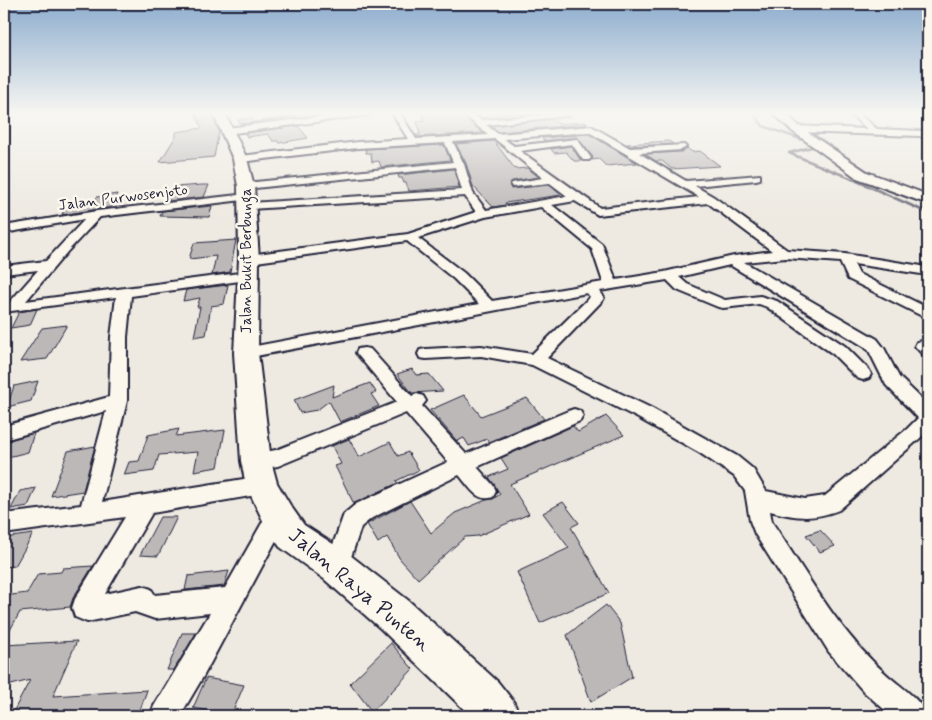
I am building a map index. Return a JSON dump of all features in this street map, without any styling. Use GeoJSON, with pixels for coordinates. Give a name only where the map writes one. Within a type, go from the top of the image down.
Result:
{"type":"FeatureCollection","features":[{"type":"Feature","properties":{"kind":"main road","name":"Jalan Bukit Berbunga"},"geometry":{"type":"LineString","coordinates":[[235,147],[240,159],[247,196],[246,353]]}},
{"type":"Feature","properties":{"kind":"main road","name":"Jalan Raya Punten"},"geometry":{"type":"LineString","coordinates":[[246,353],[273,463],[278,516],[292,536],[337,567],[449,664],[483,697],[498,716]]}},
{"type":"Feature","properties":{"kind":"street"},"geometry":{"type":"LineString","coordinates":[[240,159],[344,147]]}},
{"type":"Feature","properties":{"kind":"street"},"geometry":{"type":"LineString","coordinates":[[451,147],[459,164],[468,193],[483,214]]}},
{"type":"Feature","properties":{"kind":"street"},"geometry":{"type":"LineString","coordinates":[[509,147],[596,212],[603,213],[710,199]]}},
{"type":"Feature","properties":{"kind":"street"},"geometry":{"type":"LineString","coordinates":[[512,149],[531,147]]}},
{"type":"Feature","properties":{"kind":"street"},"geometry":{"type":"LineString","coordinates":[[583,147],[586,158]]}},
{"type":"Feature","properties":{"kind":"street"},"geometry":{"type":"LineString","coordinates":[[622,147],[710,199],[784,254]]}},
{"type":"Feature","properties":{"kind":"street"},"geometry":{"type":"LineString","coordinates":[[631,151],[681,147]]}},
{"type":"Feature","properties":{"kind":"street"},"geometry":{"type":"LineString","coordinates":[[823,147],[862,175],[928,200]]}},
{"type":"Feature","properties":{"kind":"street"},"geometry":{"type":"LineString","coordinates":[[247,196],[333,189],[459,164]]}},
{"type":"Feature","properties":{"kind":"street"},"geometry":{"type":"LineString","coordinates":[[685,184],[756,177]]}},
{"type":"Feature","properties":{"kind":"street"},"geometry":{"type":"LineString","coordinates":[[516,185],[552,180]]}},
{"type":"Feature","properties":{"kind":"street"},"geometry":{"type":"LineString","coordinates":[[247,196],[333,189],[468,193]]}},
{"type":"Feature","properties":{"kind":"street","name":"Jalan Purwosenjoto"},"geometry":{"type":"LineString","coordinates":[[6,231],[97,214],[247,196]]}},
{"type":"Feature","properties":{"kind":"street"},"geometry":{"type":"LineString","coordinates":[[8,307],[124,293],[409,237],[483,214],[577,197]]}},
{"type":"Feature","properties":{"kind":"street"},"geometry":{"type":"LineString","coordinates":[[544,204],[600,250],[610,284]]}},
{"type":"Feature","properties":{"kind":"street"},"geometry":{"type":"LineString","coordinates":[[8,307],[97,214]]}},
{"type":"Feature","properties":{"kind":"street"},"geometry":{"type":"LineString","coordinates":[[409,237],[459,276],[488,305]]}},
{"type":"Feature","properties":{"kind":"street"},"geometry":{"type":"LineString","coordinates":[[246,353],[488,305],[668,275],[733,261],[784,254],[845,258],[928,271]]}},
{"type":"Feature","properties":{"kind":"street"},"geometry":{"type":"LineString","coordinates":[[845,258],[853,276],[928,314]]}},
{"type":"Feature","properties":{"kind":"street"},"geometry":{"type":"LineString","coordinates":[[733,261],[871,343],[876,348],[892,380],[928,418],[914,434],[832,503],[823,508],[809,510],[759,498]]}},
{"type":"Feature","properties":{"kind":"street"},"geometry":{"type":"LineString","coordinates":[[4,270],[51,264]]}},
{"type":"Feature","properties":{"kind":"street"},"geometry":{"type":"LineString","coordinates":[[668,275],[682,287],[723,304],[764,300],[803,324],[843,353],[863,374]]}},
{"type":"Feature","properties":{"kind":"street"},"geometry":{"type":"LineString","coordinates":[[536,360],[596,300],[597,296],[591,288]]}},
{"type":"Feature","properties":{"kind":"street"},"geometry":{"type":"LineString","coordinates":[[89,514],[118,401],[118,337],[124,293]]}},
{"type":"Feature","properties":{"kind":"street"},"geometry":{"type":"LineString","coordinates":[[843,353],[857,350],[871,343]]}},
{"type":"Feature","properties":{"kind":"street"},"geometry":{"type":"LineString","coordinates":[[426,354],[481,351],[536,360],[612,395],[732,463],[749,478],[759,498],[758,513],[763,527],[838,643],[874,682],[913,716]]}},
{"type":"Feature","properties":{"kind":"street"},"geometry":{"type":"LineString","coordinates":[[364,353],[414,402],[486,491]]}},
{"type":"Feature","properties":{"kind":"street"},"geometry":{"type":"LineString","coordinates":[[4,433],[118,401]]}},
{"type":"Feature","properties":{"kind":"street"},"geometry":{"type":"LineString","coordinates":[[4,524],[145,505],[273,463],[414,402]]}},
{"type":"Feature","properties":{"kind":"street"},"geometry":{"type":"LineString","coordinates":[[337,567],[352,521],[364,511],[464,464],[574,416]]}},
{"type":"Feature","properties":{"kind":"street"},"geometry":{"type":"LineString","coordinates":[[145,505],[112,557],[84,608],[87,610],[142,598],[144,604],[155,607],[232,599]]}},
{"type":"Feature","properties":{"kind":"street"},"geometry":{"type":"LineString","coordinates":[[164,716],[194,668],[278,516]]}},
{"type":"Feature","properties":{"kind":"building"},"geometry":{"type":"Polygon","coordinates":[[[169,147],[216,147],[214,157],[160,162],[169,147]]]}},
{"type":"Feature","properties":{"kind":"building"},"geometry":{"type":"Polygon","coordinates":[[[445,147],[450,160],[381,167],[379,161],[372,162],[371,153],[366,153],[365,149],[445,147]]]}},
{"type":"Feature","properties":{"kind":"building"},"geometry":{"type":"Polygon","coordinates":[[[457,147],[498,147],[515,169],[527,168],[539,177],[512,181],[509,184],[511,189],[549,185],[561,195],[505,203],[506,205],[493,207],[473,186],[466,163],[457,147]]]}},
{"type":"Feature","properties":{"kind":"building"},"geometry":{"type":"Polygon","coordinates":[[[571,147],[581,161],[574,161],[566,152],[554,153],[551,149],[571,147]]]}},
{"type":"Feature","properties":{"kind":"building"},"geometry":{"type":"Polygon","coordinates":[[[585,147],[610,147],[637,163],[606,166],[599,159],[592,160],[593,157],[585,147]]]}},
{"type":"Feature","properties":{"kind":"building"},"geometry":{"type":"Polygon","coordinates":[[[687,148],[692,152],[700,151],[720,166],[672,169],[662,161],[656,161],[645,154],[681,152],[687,148]]]}},
{"type":"Feature","properties":{"kind":"building"},"geometry":{"type":"Polygon","coordinates":[[[454,169],[459,187],[409,191],[406,183],[398,175],[454,169]]]}},
{"type":"Feature","properties":{"kind":"building"},"geometry":{"type":"Polygon","coordinates":[[[209,185],[204,197],[168,201],[174,187],[209,185]]]}},
{"type":"Feature","properties":{"kind":"building"},"geometry":{"type":"Polygon","coordinates":[[[117,194],[112,207],[62,215],[66,204],[95,200],[97,197],[117,194]]]}},
{"type":"Feature","properties":{"kind":"building"},"geometry":{"type":"Polygon","coordinates":[[[212,206],[209,217],[160,216],[162,211],[212,206]]]}},
{"type":"Feature","properties":{"kind":"building"},"geometry":{"type":"Polygon","coordinates":[[[236,240],[230,272],[212,275],[216,256],[189,259],[194,243],[236,240]]]}},
{"type":"Feature","properties":{"kind":"building"},"geometry":{"type":"Polygon","coordinates":[[[228,285],[224,304],[211,306],[206,335],[194,337],[200,307],[197,307],[200,298],[183,301],[186,290],[228,285]]]}},
{"type":"Feature","properties":{"kind":"building"},"geometry":{"type":"Polygon","coordinates":[[[37,309],[30,325],[11,328],[19,312],[37,309]]]}},
{"type":"Feature","properties":{"kind":"building"},"geometry":{"type":"Polygon","coordinates":[[[67,325],[47,359],[20,362],[42,328],[67,325]]]}},
{"type":"Feature","properties":{"kind":"building"},"geometry":{"type":"Polygon","coordinates":[[[412,369],[416,375],[429,374],[443,391],[412,393],[397,374],[412,369]]]}},
{"type":"Feature","properties":{"kind":"building"},"geometry":{"type":"Polygon","coordinates":[[[38,381],[31,401],[7,407],[14,386],[38,381]]]}},
{"type":"Feature","properties":{"kind":"building"},"geometry":{"type":"Polygon","coordinates":[[[370,383],[376,392],[371,394],[379,406],[340,422],[329,401],[317,410],[300,413],[294,400],[334,385],[332,397],[370,383]]]}},
{"type":"Feature","properties":{"kind":"building"},"geometry":{"type":"Polygon","coordinates":[[[464,395],[481,416],[527,398],[544,419],[489,442],[487,439],[469,446],[464,438],[457,441],[430,410],[464,395]]]}},
{"type":"Feature","properties":{"kind":"building"},"geometry":{"type":"Polygon","coordinates":[[[606,416],[624,435],[510,484],[529,514],[478,536],[465,537],[418,579],[400,559],[387,537],[378,543],[367,524],[410,501],[431,533],[455,513],[493,499],[500,494],[489,477],[508,469],[501,458],[573,426],[578,432],[606,416]]]}},
{"type":"Feature","properties":{"kind":"building"},"geometry":{"type":"Polygon","coordinates":[[[179,429],[176,436],[225,430],[218,467],[194,471],[198,452],[159,455],[154,471],[124,475],[129,462],[139,461],[148,435],[179,429]]]}},
{"type":"Feature","properties":{"kind":"building"},"geometry":{"type":"Polygon","coordinates":[[[34,433],[28,452],[4,458],[6,441],[34,433]]]}},
{"type":"Feature","properties":{"kind":"building"},"geometry":{"type":"Polygon","coordinates":[[[349,439],[359,457],[390,442],[398,456],[408,452],[419,470],[396,481],[398,483],[355,503],[335,466],[341,464],[332,446],[349,439]]]}},
{"type":"Feature","properties":{"kind":"building"},"geometry":{"type":"Polygon","coordinates":[[[95,446],[83,491],[51,496],[68,451],[95,446]]]}},
{"type":"Feature","properties":{"kind":"building"},"geometry":{"type":"Polygon","coordinates":[[[36,488],[28,506],[11,509],[20,491],[36,488]]]}},
{"type":"Feature","properties":{"kind":"building"},"geometry":{"type":"Polygon","coordinates":[[[563,502],[579,523],[571,527],[609,593],[540,623],[517,572],[569,548],[543,513],[563,502]]]}},
{"type":"Feature","properties":{"kind":"building"},"geometry":{"type":"Polygon","coordinates":[[[160,517],[177,517],[158,556],[140,555],[160,517]]]}},
{"type":"Feature","properties":{"kind":"building"},"geometry":{"type":"Polygon","coordinates":[[[820,530],[835,546],[820,552],[806,535],[820,530]]]}},
{"type":"Feature","properties":{"kind":"building"},"geometry":{"type":"Polygon","coordinates":[[[33,534],[15,566],[4,567],[4,538],[33,534]]]}},
{"type":"Feature","properties":{"kind":"building"},"geometry":{"type":"Polygon","coordinates":[[[93,566],[73,598],[70,607],[20,612],[4,641],[4,596],[27,593],[38,574],[61,572],[63,568],[93,566]]]}},
{"type":"Feature","properties":{"kind":"building"},"geometry":{"type":"Polygon","coordinates":[[[229,571],[224,586],[185,590],[188,576],[229,571]]]}},
{"type":"Feature","properties":{"kind":"building"},"geometry":{"type":"Polygon","coordinates":[[[606,605],[620,623],[632,677],[591,702],[567,635],[606,605]]]}},
{"type":"Feature","properties":{"kind":"building"},"geometry":{"type":"Polygon","coordinates":[[[182,633],[196,633],[174,670],[167,670],[182,633]]]}},
{"type":"Feature","properties":{"kind":"building"},"geometry":{"type":"Polygon","coordinates":[[[77,641],[53,696],[147,690],[138,716],[11,716],[30,680],[4,687],[4,645],[77,641]]]}},
{"type":"Feature","properties":{"kind":"building"},"geometry":{"type":"Polygon","coordinates":[[[391,643],[413,669],[372,712],[350,683],[391,643]]]}},
{"type":"Feature","properties":{"kind":"building"},"geometry":{"type":"Polygon","coordinates":[[[206,678],[244,685],[231,716],[208,716],[210,711],[193,708],[206,678]]]}},
{"type":"Feature","properties":{"kind":"waterway"},"geometry":{"type":"LineString","coordinates":[[813,147],[789,153],[860,182]]}},
{"type":"Feature","properties":{"kind":"waterway"},"geometry":{"type":"LineString","coordinates":[[857,181],[928,213]]}}]}
